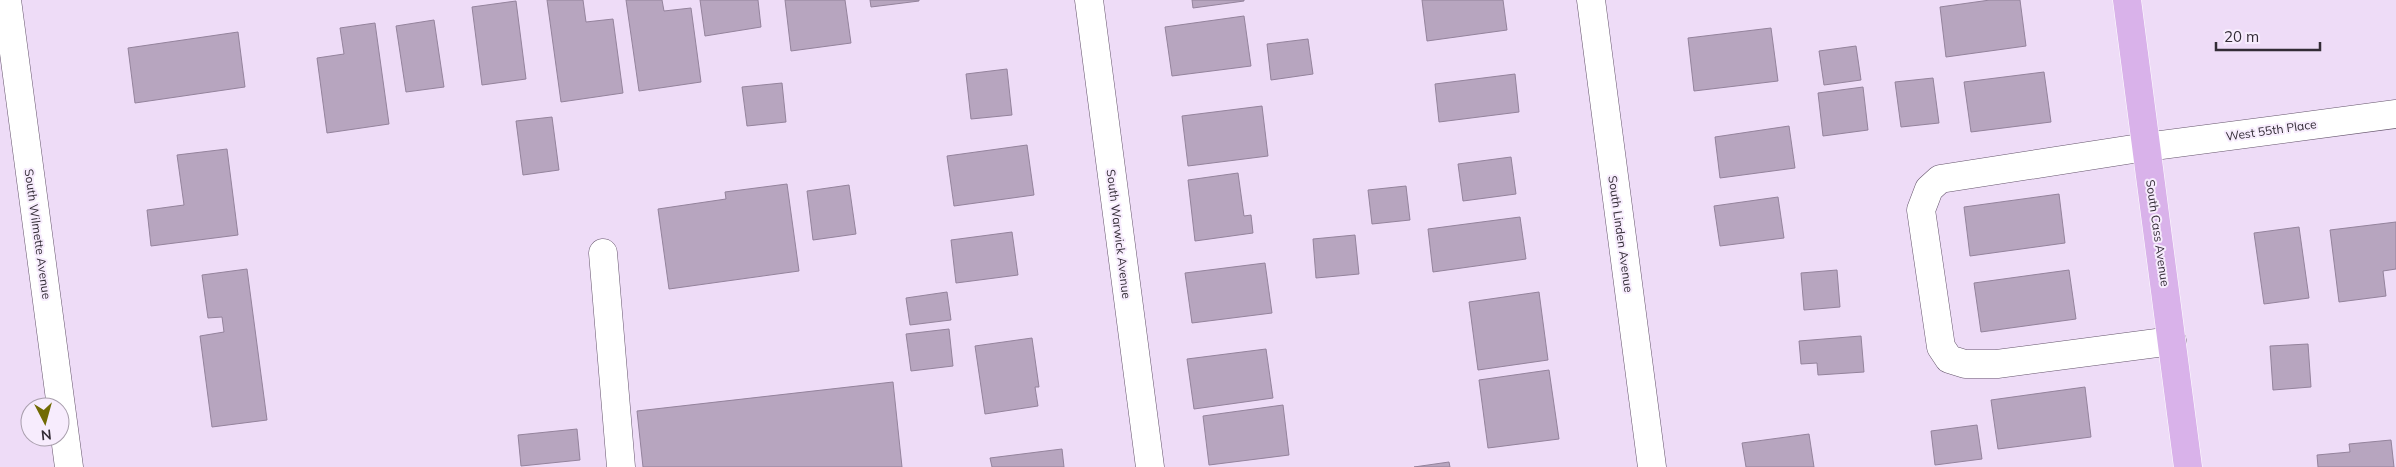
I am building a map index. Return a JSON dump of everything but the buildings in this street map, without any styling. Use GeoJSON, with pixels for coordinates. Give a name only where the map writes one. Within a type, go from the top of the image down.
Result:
{"type":"FeatureCollection","features":[{"type":"Feature","properties":{"kind":"main road","name":"South Cass Avenue"},"geometry":{"type":"LineString","coordinates":[[2127,0],[2188,467]]}},
{"type":"Feature","properties":{"kind":"street","name":"South Wilmette Avenue"},"geometry":{"type":"LineString","coordinates":[[7,0],[69,467]]}},
{"type":"Feature","properties":{"kind":"street","name":"South Warwick Avenue"},"geometry":{"type":"LineString","coordinates":[[1089,0],[1150,467]]}},
{"type":"Feature","properties":{"kind":"street","name":"South Linden Avenue"},"geometry":{"type":"LineString","coordinates":[[1591,0],[1652,467]]}},
{"type":"Feature","properties":{"kind":"street","name":"West 55th Place"},"geometry":{"type":"LineString","coordinates":[[2172,341],[1996,364],[1965,364],[1949,359],[1941,347],[1921,210],[1930,189],[1940,179],[2146,147],[2396,114]]}},
{"type":"Feature","properties":{"kind":"street"},"geometry":{"type":"LineString","coordinates":[[603,254],[621,467]]}}]}
